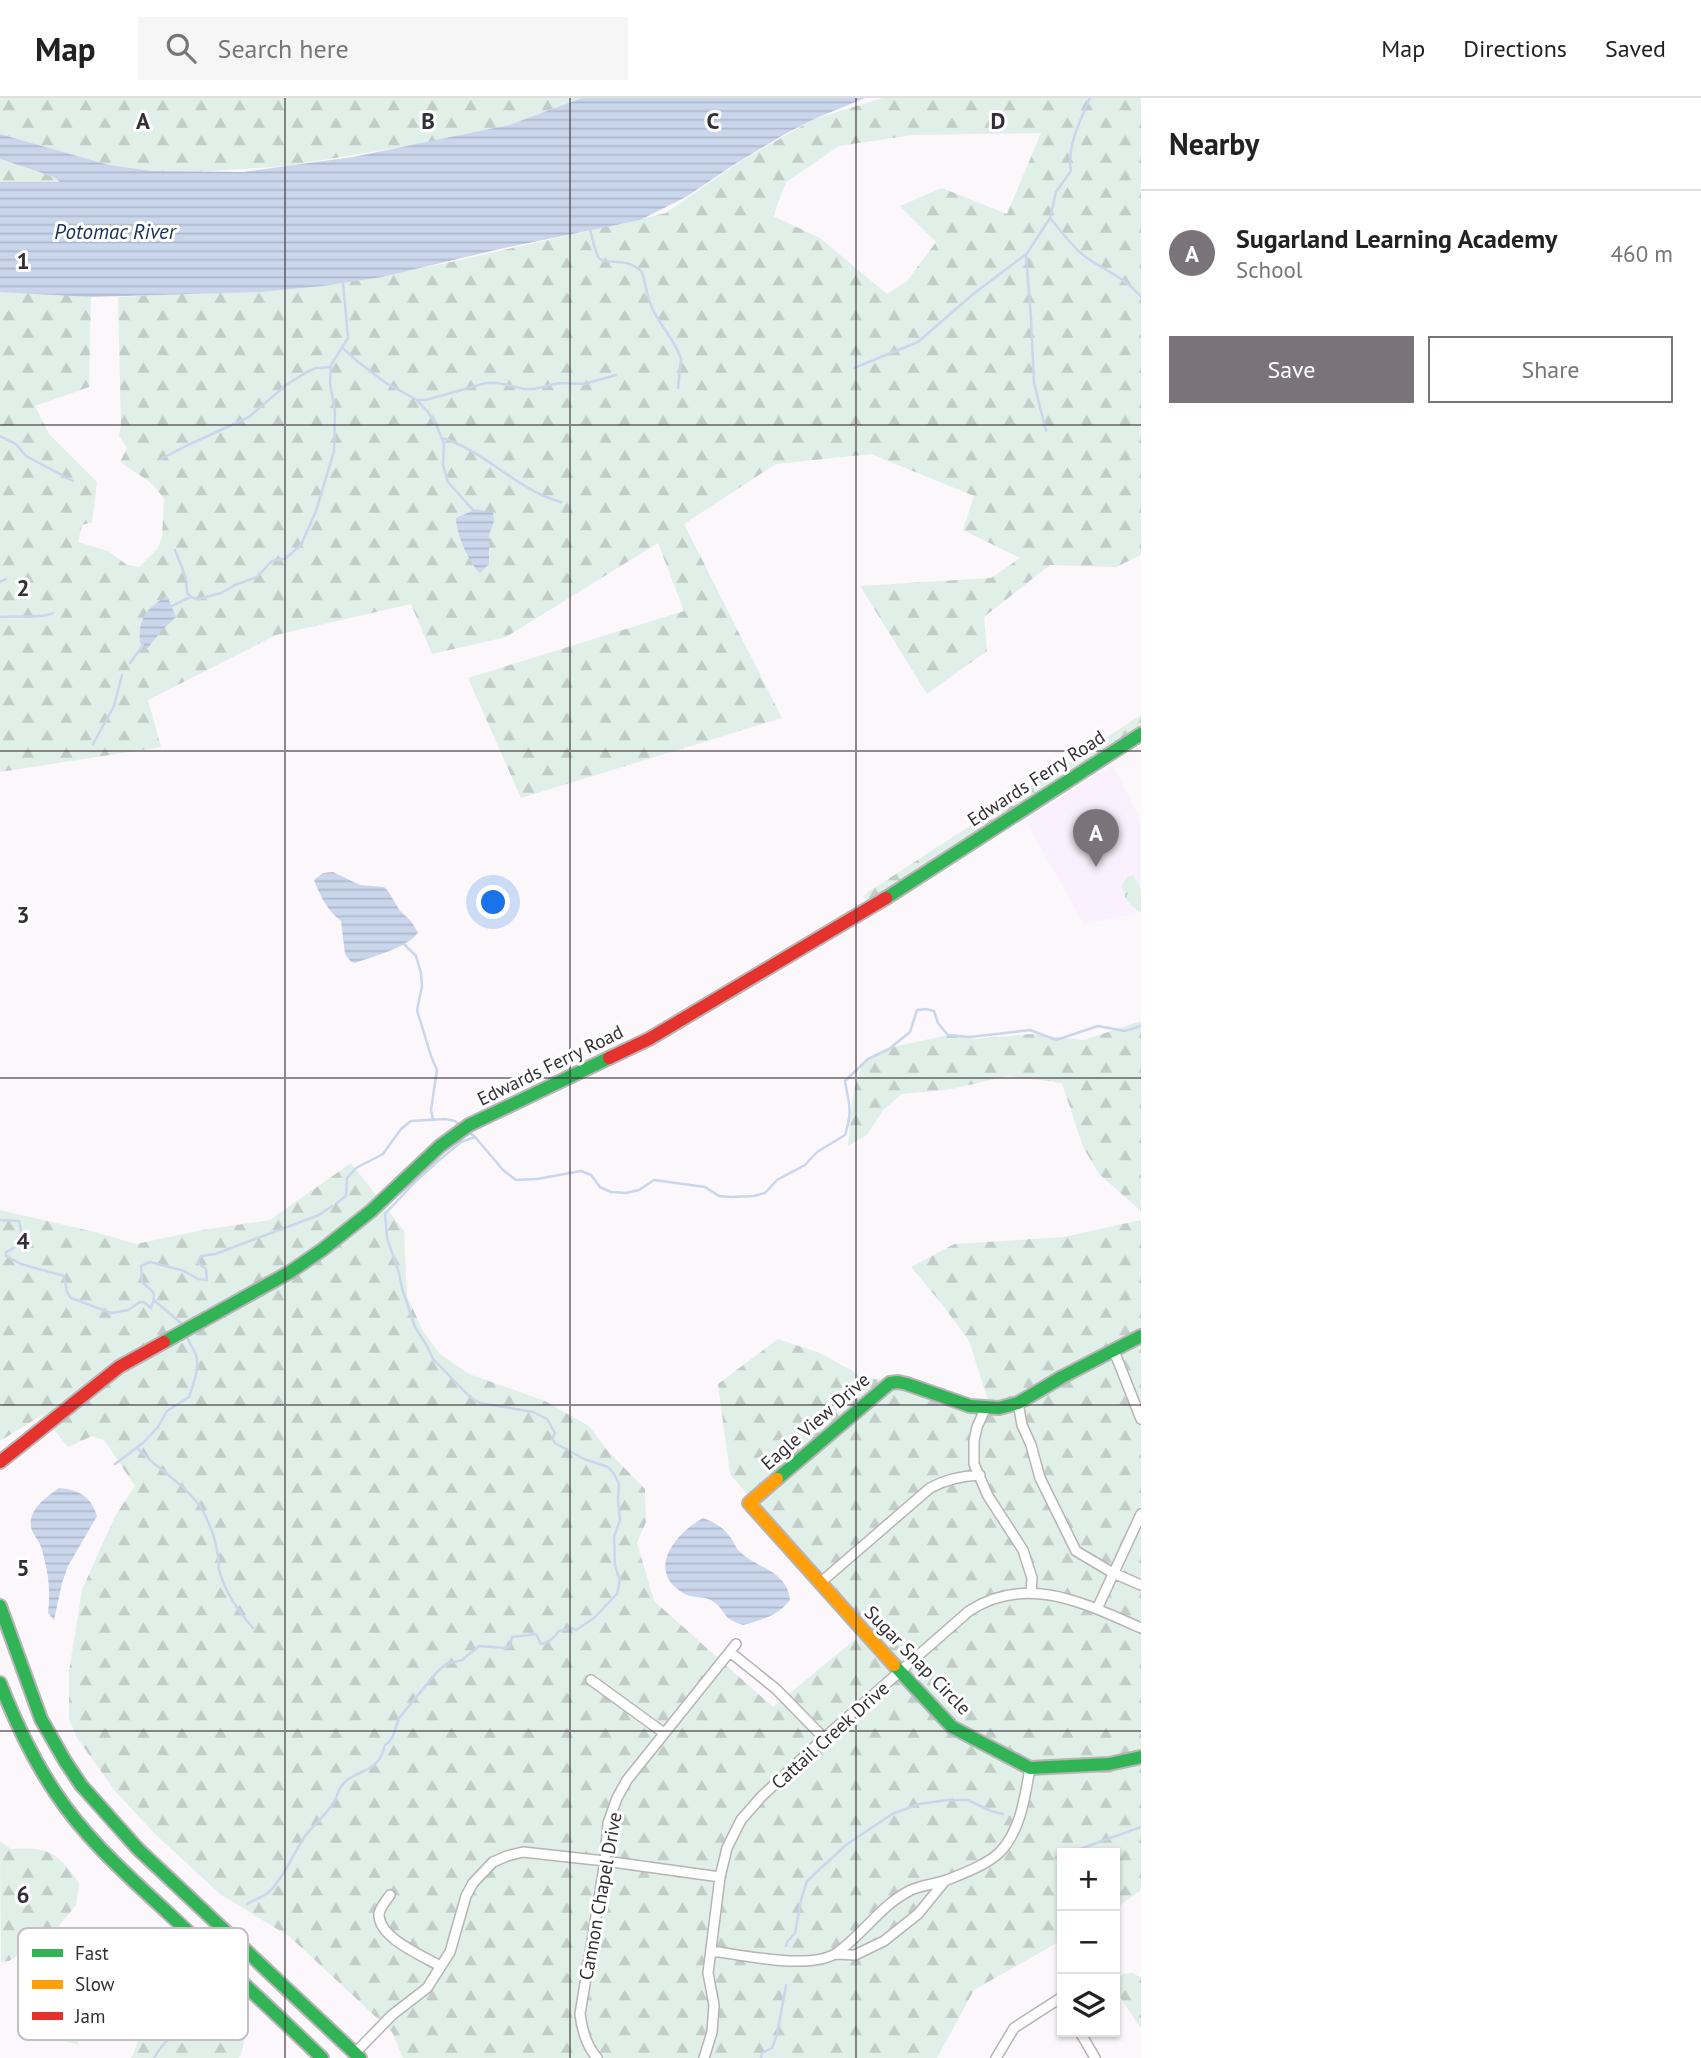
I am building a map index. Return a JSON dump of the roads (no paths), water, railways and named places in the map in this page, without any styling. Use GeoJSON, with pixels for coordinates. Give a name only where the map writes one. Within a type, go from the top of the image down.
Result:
{"type":"FeatureCollection","features":[{"type":"Feature","properties":{"kind":"main road","name":"Edwards Ferry Road"},"geometry":{"type":"LineString","coordinates":[[0,1462],[119,1367],[290,1272],[322,1250],[372,1212],[440,1146],[465,1128],[649,1039],[864,912],[1141,734]]}},
{"type":"Feature","properties":{"kind":"main road","name":"Eagle View Drive"},"geometry":{"type":"LineString","coordinates":[[749,1503],[890,1383],[907,1384],[970,1406],[999,1408],[1018,1403],[1141,1336]]}},
{"type":"Feature","properties":{"kind":"main road","name":"Sugar Snap Circle"},"geometry":{"type":"LineString","coordinates":[[749,1503],[952,1727],[1030,1768]]}},
{"type":"Feature","properties":{"kind":"main road"},"geometry":{"type":"LineString","coordinates":[[0,1606],[25,1682],[43,1724],[68,1767],[109,1820],[221,1928]]}},
{"type":"Feature","properties":{"kind":"main road"},"geometry":{"type":"LineString","coordinates":[[0,1683],[15,1721],[43,1776],[65,1807],[90,1837],[184,1928]]}},
{"type":"Feature","properties":{"kind":"main road"},"geometry":{"type":"LineString","coordinates":[[1030,1768],[1109,1764],[1141,1757]]}},
{"type":"Feature","properties":{"kind":"main road"},"geometry":{"type":"LineString","coordinates":[[248,1953],[357,2056]]}},
{"type":"Feature","properties":{"kind":"main road"},"geometry":{"type":"LineString","coordinates":[[248,1988],[322,2058]]}},
{"type":"Feature","properties":{"kind":"street"},"geometry":{"type":"LineString","coordinates":[[1110,1352],[1116,1356],[1141,1419]]}},
{"type":"Feature","properties":{"kind":"street"},"geometry":{"type":"LineString","coordinates":[[1018,1403],[1022,1425],[1040,1478],[1076,1551],[1113,1573],[1141,1585]]}},
{"type":"Feature","properties":{"kind":"street"},"geometry":{"type":"LineString","coordinates":[[986,1407],[974,1441],[974,1464],[988,1496],[1023,1550],[1032,1578],[1031,1593]]}},
{"type":"Feature","properties":{"kind":"street"},"geometry":{"type":"LineString","coordinates":[[820,1583],[930,1488],[943,1480],[980,1475]]}},
{"type":"Feature","properties":{"kind":"street"},"geometry":{"type":"LineString","coordinates":[[1097,1609],[1141,1514]]}},
{"type":"Feature","properties":{"kind":"street","name":"Cattail Creek Drive"},"geometry":{"type":"LineString","coordinates":[[704,2058],[712,2032],[714,2005],[708,1973],[720,1877],[727,1848],[741,1820],[761,1797],[824,1738],[969,1611],[981,1604],[1031,1593],[1079,1601],[1141,1628]]}},
{"type":"Feature","properties":{"kind":"street","name":"Cannon Chapel Drive"},"geometry":{"type":"LineString","coordinates":[[597,2058],[588,2048],[580,2014],[605,1861],[608,1823],[627,1780],[733,1648],[824,1738]]}},
{"type":"Feature","properties":{"kind":"street"},"geometry":{"type":"LineString","coordinates":[[591,1679],[664,1733]]}},
{"type":"Feature","properties":{"kind":"street"},"geometry":{"type":"LineString","coordinates":[[836,1954],[887,1907],[912,1889],[945,1881],[974,1869],[999,1853],[1013,1832],[1022,1807],[1030,1768]]}},
{"type":"Feature","properties":{"kind":"street"},"geometry":{"type":"LineString","coordinates":[[357,2056],[392,2015],[427,1988],[450,1952],[466,1896],[473,1883],[493,1862],[523,1852],[720,1877]]}},
{"type":"Feature","properties":{"kind":"street"},"geometry":{"type":"LineString","coordinates":[[712,1951],[796,1961],[809,1961],[836,1954],[855,1955],[884,1941],[918,1914],[945,1881]]}},
{"type":"Feature","properties":{"kind":"street"},"geometry":{"type":"LineString","coordinates":[[390,1895],[381,1906],[379,1916],[383,1927],[391,1938],[440,1966]]}},
{"type":"Feature","properties":{"kind":"street"},"geometry":{"type":"LineString","coordinates":[[996,2058],[1014,2028],[1057,2001]]}},
{"type":"Feature","properties":{"kind":"street"},"geometry":{"type":"LineString","coordinates":[[1083,2037],[1095,2058]]}},
{"type":"Feature","properties":{"kind":"water","name":"Potomac River"},"geometry":{"type":"Polygon","coordinates":[[[582,98],[865,98],[785,134],[686,197],[640,220],[382,277],[323,286],[260,292],[91,297],[0,292],[0,182],[60,182],[54,177],[0,159],[0,134],[109,165],[153,171],[244,172],[353,157],[509,125],[582,98]]]}},
{"type":"Feature","properties":{"kind":"water"},"geometry":{"type":"Polygon","coordinates":[[[476,509],[493,513],[494,521],[489,535],[489,564],[480,573],[464,547],[456,518],[476,509]]]}},
{"type":"Feature","properties":{"kind":"water"},"geometry":{"type":"Polygon","coordinates":[[[167,596],[176,617],[147,649],[140,643],[142,621],[154,605],[167,596]]]}},
{"type":"Feature","properties":{"kind":"water"},"geometry":{"type":"Polygon","coordinates":[[[333,872],[360,885],[384,887],[418,932],[399,947],[355,963],[351,962],[345,954],[341,921],[324,902],[314,880],[323,873],[333,872]]]}},
{"type":"Feature","properties":{"kind":"water"},"geometry":{"type":"Polygon","coordinates":[[[59,1488],[83,1495],[91,1503],[97,1516],[68,1566],[54,1620],[48,1613],[49,1588],[45,1564],[31,1521],[39,1504],[59,1488]]]}},
{"type":"Feature","properties":{"kind":"water"},"geometry":{"type":"Polygon","coordinates":[[[703,1518],[721,1528],[746,1557],[783,1582],[790,1600],[780,1610],[769,1617],[743,1625],[728,1618],[718,1605],[707,1598],[687,1595],[672,1584],[666,1574],[669,1553],[683,1533],[703,1518]]]}},
{"type":"Feature","properties":{"kind":"waterway"},"geometry":{"type":"LineString","coordinates":[[1046,431],[1034,383],[1026,255],[1050,218],[1056,192],[1071,171],[1072,144],[1090,98]]}},
{"type":"Feature","properties":{"kind":"waterway"},"geometry":{"type":"LineString","coordinates":[[1050,218],[1083,255],[1121,279],[1141,297]]}},
{"type":"Feature","properties":{"kind":"waterway"},"geometry":{"type":"LineString","coordinates":[[590,230],[599,258],[630,264],[642,272],[653,310],[681,359],[678,388]]}},
{"type":"Feature","properties":{"kind":"waterway"},"geometry":{"type":"LineString","coordinates":[[854,368],[918,342],[972,295],[1025,255]]}},
{"type":"Feature","properties":{"kind":"waterway"},"geometry":{"type":"LineString","coordinates":[[168,608],[191,597],[198,599],[221,593],[257,577],[272,561],[285,559],[301,545],[316,511],[334,451],[335,412],[330,383],[331,365],[348,338],[343,282]]}},
{"type":"Feature","properties":{"kind":"waterway"},"geometry":{"type":"LineString","coordinates":[[344,349],[386,383],[417,400],[428,412],[444,444],[443,465],[448,482],[474,511]]}},
{"type":"Feature","properties":{"kind":"waterway"},"geometry":{"type":"LineString","coordinates":[[161,459],[249,417],[286,385],[307,372],[331,367]]}},
{"type":"Feature","properties":{"kind":"waterway"},"geometry":{"type":"LineString","coordinates":[[418,400],[486,383],[534,389],[559,383],[584,384],[616,375]]}},
{"type":"Feature","properties":{"kind":"waterway"},"geometry":{"type":"LineString","coordinates":[[0,436],[16,444],[26,456],[73,481]]}},
{"type":"Feature","properties":{"kind":"waterway"},"geometry":{"type":"LineString","coordinates":[[442,438],[473,452],[530,489],[561,502]]}},
{"type":"Feature","properties":{"kind":"waterway"},"geometry":{"type":"LineString","coordinates":[[175,550],[186,578],[187,593],[191,597]]}},
{"type":"Feature","properties":{"kind":"waterway"},"geometry":{"type":"LineString","coordinates":[[0,582],[6,579]]}},
{"type":"Feature","properties":{"kind":"waterway"},"geometry":{"type":"LineString","coordinates":[[0,617],[42,616],[53,613]]}},
{"type":"Feature","properties":{"kind":"waterway"},"geometry":{"type":"LineString","coordinates":[[130,663],[143,645]]}},
{"type":"Feature","properties":{"kind":"waterway"},"geometry":{"type":"LineString","coordinates":[[93,744],[114,706],[122,675]]}},
{"type":"Feature","properties":{"kind":"waterway"},"geometry":{"type":"LineString","coordinates":[[404,944],[416,956],[421,973],[422,986],[417,1010],[437,1070],[431,1110],[433,1119]]}},
{"type":"Feature","properties":{"kind":"waterway"},"geometry":{"type":"LineString","coordinates":[[469,1132],[503,1170],[516,1180],[581,1171],[591,1175],[600,1187],[611,1192],[639,1190],[654,1180],[705,1187],[719,1196],[754,1196],[765,1193],[777,1180],[805,1165],[817,1152],[845,1135],[850,1113],[845,1081],[868,1059],[889,1049],[910,1032],[917,1010],[934,1011],[938,1023],[948,1035],[970,1037],[1030,1030],[1056,1040],[1098,1026],[1125,1031],[1141,1026]]}},
{"type":"Feature","properties":{"kind":"waterway"},"geometry":{"type":"LineString","coordinates":[[337,1203],[346,1196],[347,1178],[356,1168],[383,1154],[401,1129],[411,1121],[445,1119],[455,1121],[461,1126]]}},
{"type":"Feature","properties":{"kind":"waterway"},"geometry":{"type":"LineString","coordinates":[[247,1904],[270,1891],[275,1885],[305,1836],[326,1813],[342,1786],[377,1762],[393,1736],[399,1718],[446,1664],[462,1660],[479,1646],[510,1646],[512,1637],[536,1634],[541,1644],[547,1642],[559,1631],[571,1628],[576,1630],[594,1618],[617,1594],[620,1580],[615,1566],[614,1537],[620,1520],[619,1484],[614,1474],[608,1467],[584,1459],[555,1443],[552,1439],[555,1433],[547,1419],[533,1412],[480,1403],[470,1397],[433,1359],[415,1327],[402,1288],[387,1238],[385,1214],[438,1161],[461,1142],[475,1137]]}},
{"type":"Feature","properties":{"kind":"waterway"},"geometry":{"type":"LineString","coordinates":[[0,1220],[19,1221],[20,1226],[20,1240],[6,1252],[6,1256],[21,1264],[64,1276],[71,1298],[111,1313],[128,1310],[140,1302],[151,1308],[154,1294],[142,1282],[141,1266],[150,1262],[207,1280],[206,1269],[198,1263],[201,1256],[215,1254],[319,1215],[332,1206]]}},
{"type":"Feature","properties":{"kind":"waterway"},"geometry":{"type":"LineString","coordinates":[[155,1301],[182,1324]]}},
{"type":"Feature","properties":{"kind":"waterway"},"geometry":{"type":"LineString","coordinates":[[115,1464],[143,1443],[158,1427],[167,1411],[189,1397],[197,1365],[196,1355],[188,1339]]}},
{"type":"Feature","properties":{"kind":"waterway"},"geometry":{"type":"LineString","coordinates":[[137,1448],[181,1485],[203,1511],[211,1528],[219,1571],[226,1588],[253,1628]]}},
{"type":"Feature","properties":{"kind":"waterway"},"geometry":{"type":"LineString","coordinates":[[786,1946],[795,1933],[807,1881],[846,1845],[892,1814],[919,1804],[948,1800],[968,1800],[1003,1814]]}},
{"type":"Feature","properties":{"kind":"waterway"},"geometry":{"type":"LineString","coordinates":[[1083,1848],[1141,1827]]}},
{"type":"Feature","properties":{"kind":"waterway"},"geometry":{"type":"LineString","coordinates":[[761,2058],[762,2053],[772,2048],[777,2035],[786,1985]]}},
{"type":"Feature","properties":{"kind":"waterway"},"geometry":{"type":"LineString","coordinates":[[154,2058],[168,2040]]}},
{"type":"Feature","properties":{"kind":"place","name":"Sugarland Learning Academy"},"geometry":{"type":"Point","coordinates":[1096,867]}}]}
